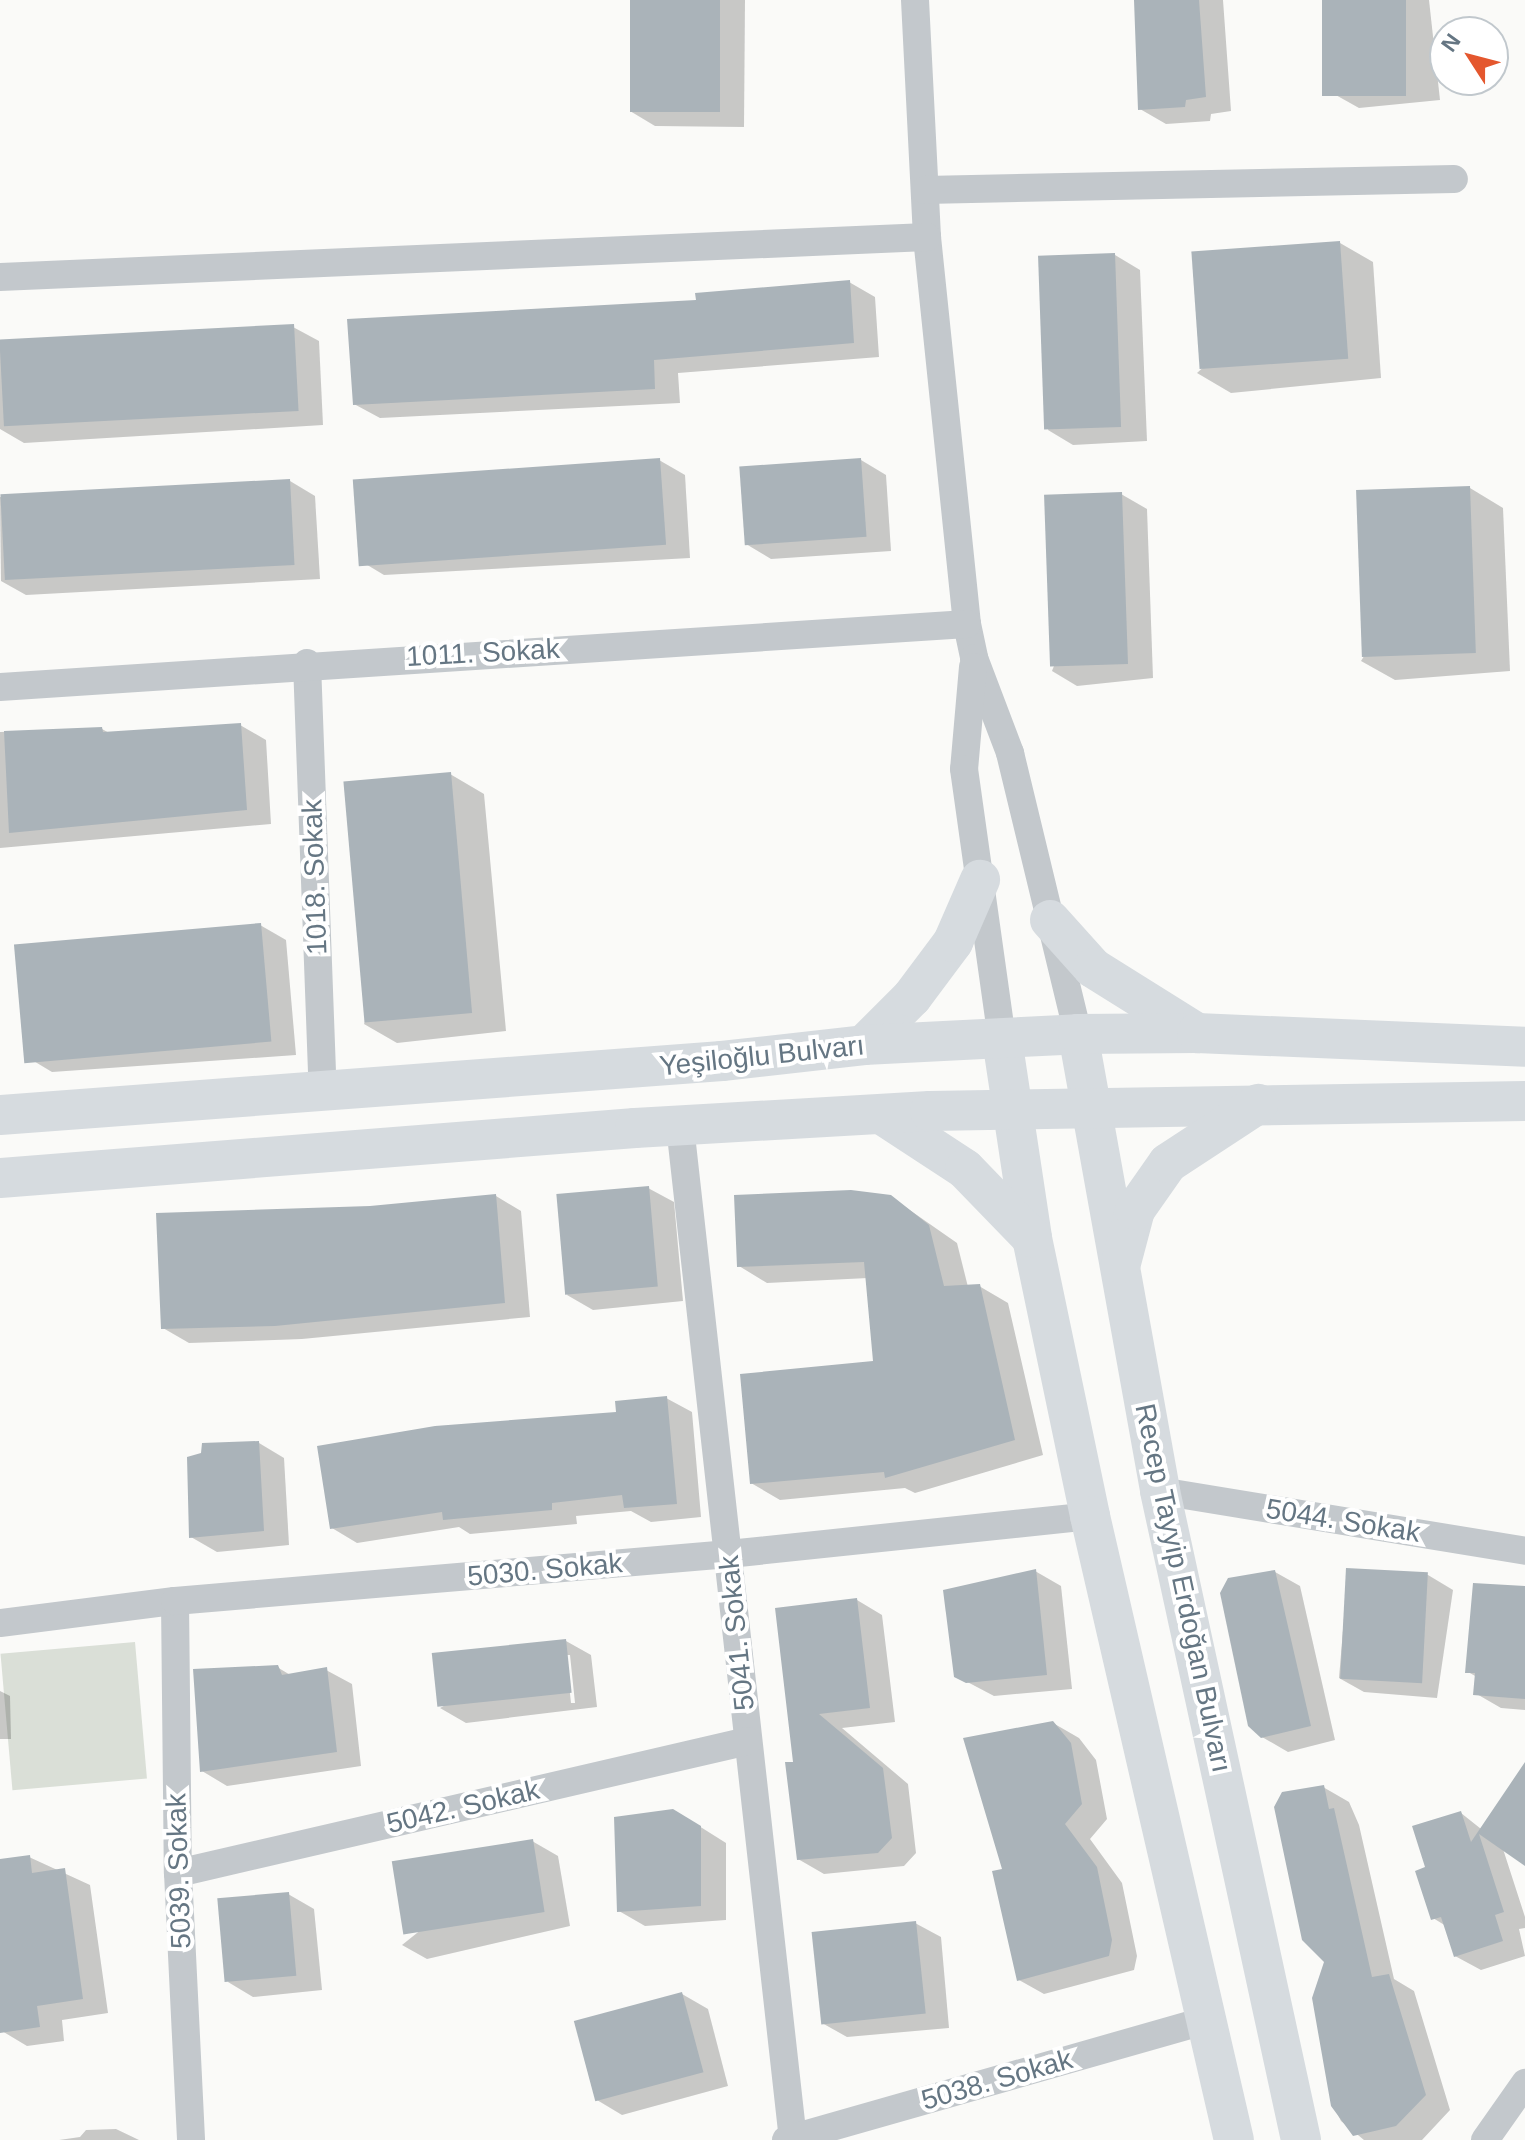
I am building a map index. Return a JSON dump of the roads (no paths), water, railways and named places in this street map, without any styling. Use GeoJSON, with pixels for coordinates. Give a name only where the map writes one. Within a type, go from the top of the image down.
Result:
{"type":"FeatureCollection","features":[{"type":"Feature","properties":{"kind":"main road"},"geometry":{"type":"LineString","coordinates":[[864,1045],[912,997],[953,942],[980,880]]}},
{"type":"Feature","properties":{"kind":"main road"},"geometry":{"type":"LineString","coordinates":[[1050,920],[1093,968],[1197,1033]]}},
{"type":"Feature","properties":{"kind":"main road","name":"Yeşiloğlu Bulvarı"},"geometry":{"type":"LineString","coordinates":[[0,1115],[323,1092],[864,1045],[1078,1034],[1197,1033],[1525,1047]]}},
{"type":"Feature","properties":{"kind":"main road","name":"Recep Tayyip Erdoğan Bulvarı"},"geometry":{"type":"LineString","coordinates":[[1078,1034],[1087,1106],[1160,1491],[1301,2140]]}},
{"type":"Feature","properties":{"kind":"main road"},"geometry":{"type":"LineString","coordinates":[[1002,1039],[1032,1238],[1090,1516],[1234,2140]]}},
{"type":"Feature","properties":{"kind":"main road"},"geometry":{"type":"LineString","coordinates":[[0,1178],[680,1126],[881,1114],[1087,1106],[1525,1101]]}},
{"type":"Feature","properties":{"kind":"main road"},"geometry":{"type":"LineString","coordinates":[[1119,1270],[1135,1210],[1168,1163],[1258,1104]]}},
{"type":"Feature","properties":{"kind":"main road"},"geometry":{"type":"LineString","coordinates":[[881,1114],[965,1169],[1032,1238]]}},
{"type":"Feature","properties":{"kind":"street"},"geometry":{"type":"LineString","coordinates":[[915,0],[927,237],[967,624],[974,658],[1010,753],[1078,1034]]}},
{"type":"Feature","properties":{"kind":"street"},"geometry":{"type":"LineString","coordinates":[[925,190],[1454,179]]}},
{"type":"Feature","properties":{"kind":"street"},"geometry":{"type":"LineString","coordinates":[[0,277],[927,237]]}},
{"type":"Feature","properties":{"kind":"street","name":"1011. Sokak"},"geometry":{"type":"LineString","coordinates":[[0,687],[307,663],[967,624]]}},
{"type":"Feature","properties":{"kind":"street"},"geometry":{"type":"LineString","coordinates":[[974,658],[964,769],[1002,1039]]}},
{"type":"Feature","properties":{"kind":"street","name":"1018. Sokak"},"geometry":{"type":"LineString","coordinates":[[307,663],[323,1092]]}},
{"type":"Feature","properties":{"kind":"street","name":"5041. Sokak"},"geometry":{"type":"LineString","coordinates":[[680,1126],[791,2139]]}},
{"type":"Feature","properties":{"kind":"street","name":"5044. Sokak"},"geometry":{"type":"LineString","coordinates":[[1160,1491],[1525,1551]]}},
{"type":"Feature","properties":{"kind":"street","name":"5030. Sokak"},"geometry":{"type":"LineString","coordinates":[[0,1623],[175,1601],[729,1554],[1090,1516]]}},
{"type":"Feature","properties":{"kind":"street","name":"5039. Sokak"},"geometry":{"type":"LineString","coordinates":[[175,1601],[178,1873],[191,2140]]}},
{"type":"Feature","properties":{"kind":"street","name":"5042. Sokak"},"geometry":{"type":"LineString","coordinates":[[178,1873],[748,1741]]}},
{"type":"Feature","properties":{"kind":"street","name":"5038. Sokak"},"geometry":{"type":"LineString","coordinates":[[791,2139],[1207,2020]]}},
{"type":"Feature","properties":{"kind":"street"},"geometry":{"type":"LineString","coordinates":[[1485,2140],[1525,2083]]}}]}
